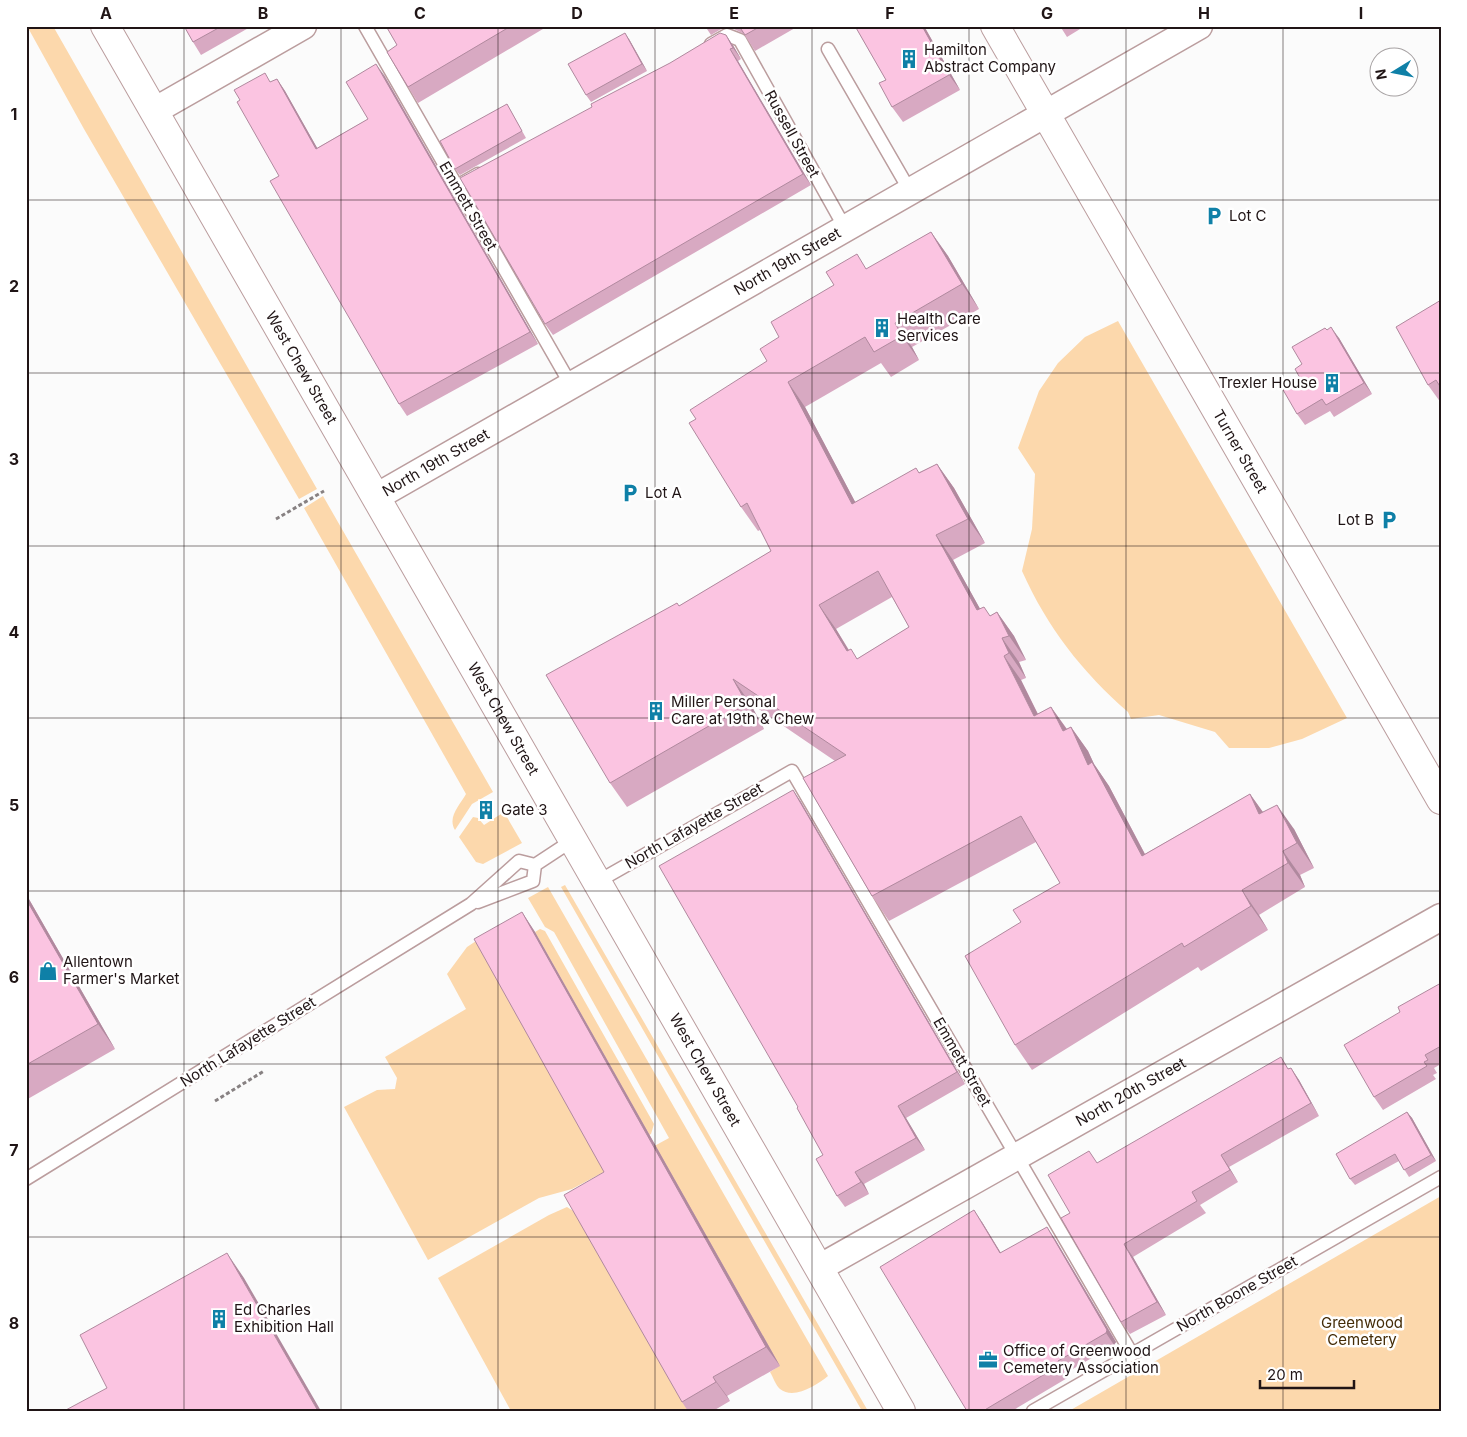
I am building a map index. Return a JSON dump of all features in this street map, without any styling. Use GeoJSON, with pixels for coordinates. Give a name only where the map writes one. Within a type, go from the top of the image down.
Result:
{"type":"FeatureCollection","features":[{"type":"Feature","properties":{"kind":"street","name":"West Chew Street"},"geometry":{"type":"LineString","coordinates":[[105,26],[902,1411]]}},
{"type":"Feature","properties":{"kind":"street"},"geometry":{"type":"LineString","coordinates":[[154,111],[303,26]]}},
{"type":"Feature","properties":{"kind":"street","name":"Turner Street"},"geometry":{"type":"LineString","coordinates":[[995,26],[1441,800]]}},
{"type":"Feature","properties":{"kind":"street","name":"North 19th Street"},"geometry":{"type":"LineString","coordinates":[[376,497],[1199,26]]}},
{"type":"Feature","properties":{"kind":"street","name":"North 20th Street"},"geometry":{"type":"LineString","coordinates":[[819,1268],[1441,917]]}},
{"type":"Feature","properties":{"kind":"lane","name":"Emmett Street"},"geometry":{"type":"LineString","coordinates":[[365,26],[572,385]]}},
{"type":"Feature","properties":{"kind":"lane","name":"Russell Street"},"geometry":{"type":"LineString","coordinates":[[701,50],[727,35],[740,40],[845,228]]}},
{"type":"Feature","properties":{"kind":"lane"},"geometry":{"type":"LineString","coordinates":[[828,49],[910,191]]}},
{"type":"Feature","properties":{"kind":"lane"},"geometry":{"type":"LineString","coordinates":[[457,186],[492,166]]}},
{"type":"Feature","properties":{"kind":"lane","name":"Emmett Street"},"geometry":{"type":"LineString","coordinates":[[792,771],[1132,1354]]}},
{"type":"Feature","properties":{"kind":"lane","name":"North Lafayette Street"},"geometry":{"type":"LineString","coordinates":[[598,882],[792,771]]}},
{"type":"Feature","properties":{"kind":"lane","name":"North Lafayette Street"},"geometry":{"type":"LineString","coordinates":[[26,1179],[470,904],[519,861],[534,865],[573,840]]}},
{"type":"Feature","properties":{"kind":"lane","name":"North Lafayette Street"},"geometry":{"type":"LineString","coordinates":[[470,904],[533,881],[534,865]]}},
{"type":"Feature","properties":{"kind":"lane","name":"North Boone Street"},"geometry":{"type":"LineString","coordinates":[[1033,1411],[1441,1177]]}},
{"type":"Feature","properties":{"kind":"path"},"geometry":{"type":"LineString","coordinates":[[276,519],[324,491]]}},
{"type":"Feature","properties":{"kind":"path"},"geometry":{"type":"LineString","coordinates":[[215,1101],[264,1072]]}},
{"type":"Feature","properties":{"kind":"green space"},"geometry":{"type":"Polygon","coordinates":[[[27,26],[53,26],[317,489],[299,499],[84,129],[27,26]]]}},
{"type":"Feature","properties":{"kind":"green space"},"geometry":{"type":"Polygon","coordinates":[[[1118,321],[1347,718],[1302,739],[1269,748],[1229,748],[1215,732],[1159,715],[1131,719],[1128,712],[1111,697],[1067,648],[1043,611],[1022,571],[1032,529],[1035,474],[1018,448],[1039,391],[1058,363],[1085,337],[1118,321]]]}},
{"type":"Feature","properties":{"kind":"green space"},"geometry":{"type":"Polygon","coordinates":[[[323,496],[493,792],[472,804],[455,830],[452,820],[453,816],[466,794],[304,508],[323,496]]]}},
{"type":"Feature","properties":{"kind":"green space"},"geometry":{"type":"Polygon","coordinates":[[[504,812],[522,843],[483,864],[476,862],[459,837],[473,817],[478,818],[484,825],[504,812]]]}},
{"type":"Feature","properties":{"kind":"green space"},"geometry":{"type":"Polygon","coordinates":[[[565,885],[868,1411],[862,1411],[561,887],[565,885]]]}},
{"type":"Feature","properties":{"kind":"green space"},"geometry":{"type":"Polygon","coordinates":[[[548,887],[828,1376],[812,1387],[792,1393],[779,1388],[770,1372],[779,1366],[666,1165],[636,1156],[669,1138],[554,932],[545,927],[528,898],[548,887]]]}},
{"type":"Feature","properties":{"kind":"green space"},"geometry":{"type":"Polygon","coordinates":[[[540,929],[545,931],[654,1124],[651,1134],[645,1137],[645,1128],[535,932],[540,929]]]}},
{"type":"Feature","properties":{"kind":"green space"},"geometry":{"type":"Polygon","coordinates":[[[476,941],[613,1167],[572,1189],[539,1198],[428,1260],[344,1107],[377,1090],[395,1089],[397,1078],[385,1057],[466,1009],[447,974],[467,947],[476,941]]]}},
{"type":"Feature","properties":{"kind":"green space","name":"Greenwood Cemetery"},"geometry":{"type":"Polygon","coordinates":[[[1441,1196],[1441,1411],[1069,1411],[1441,1196]]]}},
{"type":"Feature","properties":{"kind":"green space"},"geometry":{"type":"Polygon","coordinates":[[[567,1207],[578,1214],[689,1411],[511,1411],[438,1278],[549,1215],[567,1207]]]}},
{"type":"Feature","properties":{"kind":"building"},"geometry":{"type":"Polygon","coordinates":[[[184,26],[222,26],[193,42],[184,26]]]}},
{"type":"Feature","properties":{"kind":"building"},"geometry":{"type":"Polygon","coordinates":[[[386,26],[511,26],[408,87],[387,52],[397,45],[386,26]]]}},
{"type":"Feature","properties":{"kind":"building"},"geometry":{"type":"Polygon","coordinates":[[[739,26],[761,26],[745,35],[739,26]]]}},
{"type":"Feature","properties":{"kind":"building","name":"Hamilton Abstract Company"},"geometry":{"type":"Polygon","coordinates":[[[855,26],[922,26],[949,75],[892,107],[879,83],[886,80],[855,26]]]}},
{"type":"Feature","properties":{"kind":"building"},"geometry":{"type":"Polygon","coordinates":[[[625,33],[642,64],[586,95],[568,64],[625,33]]]}},
{"type":"Feature","properties":{"kind":"building"},"geometry":{"type":"Polygon","coordinates":[[[720,33],[726,35],[733,48],[730,49],[803,174],[545,324],[460,178],[592,107],[591,104],[670,63],[720,33]]]}},
{"type":"Feature","properties":{"kind":"building"},"geometry":{"type":"Polygon","coordinates":[[[376,64],[530,332],[399,404],[270,181],[279,176],[237,102],[240,100],[234,90],[265,73],[270,82],[277,79],[316,149],[368,119],[346,82],[376,64]]]}},
{"type":"Feature","properties":{"kind":"building"},"geometry":{"type":"Polygon","coordinates":[[[507,104],[522,131],[455,169],[440,141],[507,104]]]}},
{"type":"Feature","properties":{"kind":"building"},"geometry":{"type":"Polygon","coordinates":[[[931,232],[962,284],[895,323],[902,336],[874,352],[865,337],[788,382],[852,504],[916,468],[919,473],[937,464],[968,519],[936,535],[977,610],[984,607],[990,616],[997,612],[1009,636],[1002,638],[1009,653],[1004,656],[1034,716],[1051,707],[1063,731],[1071,727],[1088,765],[1092,762],[1142,856],[1250,794],[1259,814],[1277,805],[1297,843],[1283,851],[1288,863],[1242,890],[1251,906],[1184,947],[1182,943],[1015,1045],[965,956],[1021,922],[1013,910],[1060,883],[1021,816],[872,896],[803,778],[846,755],[733,679],[747,704],[610,783],[546,675],[677,603],[679,606],[771,551],[747,503],[741,507],[689,423],[696,419],[690,410],[767,361],[760,349],[779,337],[771,322],[834,285],[826,272],[857,254],[866,269],[931,232]],[[878,571],[819,605],[847,651],[851,649],[857,659],[909,627],[878,571]]]}},
{"type":"Feature","properties":{"kind":"building"},"geometry":{"type":"Polygon","coordinates":[[[1441,300],[1441,388],[1436,380],[1428,385],[1396,327],[1441,300]]]}},
{"type":"Feature","properties":{"kind":"building","name":"Trexler House"},"geometry":{"type":"Polygon","coordinates":[[[1331,327],[1364,383],[1326,405],[1322,399],[1297,414],[1282,388],[1300,378],[1295,369],[1302,364],[1292,347],[1325,328],[1327,330],[1331,327]]]}},
{"type":"Feature","properties":{"kind":"building"},"geometry":{"type":"Polygon","coordinates":[[[793,790],[957,1072],[898,1106],[916,1138],[855,1172],[861,1182],[837,1196],[816,1159],[823,1155],[798,1107],[659,866],[793,790]]]}},
{"type":"Feature","properties":{"kind":"building","name":"Allentown Farmer's Market"},"geometry":{"type":"Polygon","coordinates":[[[26,899],[98,1024],[26,1065],[26,899]]]}},
{"type":"Feature","properties":{"kind":"building"},"geometry":{"type":"Polygon","coordinates":[[[522,912],[766,1347],[713,1377],[716,1382],[682,1402],[564,1195],[604,1172],[474,939],[522,912]]]}},
{"type":"Feature","properties":{"kind":"building"},"geometry":{"type":"Polygon","coordinates":[[[1441,983],[1441,1046],[1425,1055],[1428,1060],[1424,1062],[1427,1066],[1374,1097],[1344,1045],[1400,1012],[1398,1007],[1441,983]]]}},
{"type":"Feature","properties":{"kind":"building"},"geometry":{"type":"Polygon","coordinates":[[[1281,1057],[1288,1069],[1291,1068],[1311,1103],[1221,1155],[1230,1170],[1192,1192],[1197,1201],[1124,1244],[1157,1302],[1121,1322],[1061,1218],[1070,1213],[1048,1175],[1089,1151],[1097,1163],[1281,1057]]]}},
{"type":"Feature","properties":{"kind":"building"},"geometry":{"type":"Polygon","coordinates":[[[1407,1112],[1431,1155],[1404,1170],[1395,1154],[1350,1179],[1336,1154],[1407,1112]]]}},
{"type":"Feature","properties":{"kind":"building"},"geometry":{"type":"Polygon","coordinates":[[[974,1210],[1000,1253],[1047,1227],[1107,1330],[1106,1333],[1058,1361],[1060,1365],[983,1411],[967,1411],[880,1267],[974,1210]]]}},
{"type":"Feature","properties":{"kind":"building","name":"Ed Charles Exhibition Hall"},"geometry":{"type":"Polygon","coordinates":[[[227,1253],[318,1411],[64,1411],[107,1388],[80,1335],[227,1253]]]}},
{"type":"Feature","properties":{"kind":"place","name":"Hamilton Abstract Company"},"geometry":{"type":"Point","coordinates":[909,59]}},
{"type":"Feature","properties":{"kind":"place","name":"Lot C"},"geometry":{"type":"Point","coordinates":[1214,216]}},
{"type":"Feature","properties":{"kind":"place","name":"Health Care Services"},"geometry":{"type":"Point","coordinates":[882,328]}},
{"type":"Feature","properties":{"kind":"place","name":"Trexler House"},"geometry":{"type":"Point","coordinates":[1332,383]}},
{"type":"Feature","properties":{"kind":"place","name":"Lot A"},"geometry":{"type":"Point","coordinates":[630,493]}},
{"type":"Feature","properties":{"kind":"place","name":"Lot B"},"geometry":{"type":"Point","coordinates":[1389,520]}},
{"type":"Feature","properties":{"kind":"place","name":"Miller Personal Care at 19th & Chew"},"geometry":{"type":"Point","coordinates":[656,711]}},
{"type":"Feature","properties":{"kind":"place","name":"Gate 3"},"geometry":{"type":"Point","coordinates":[486,810]}},
{"type":"Feature","properties":{"kind":"place","name":"Allentown Farmer's Market"},"geometry":{"type":"Point","coordinates":[48,971]}},
{"type":"Feature","properties":{"kind":"place","name":"Ed Charles Exhibition Hall"},"geometry":{"type":"Point","coordinates":[219,1319]}},
{"type":"Feature","properties":{"kind":"place","name":"Office of Greenwood Cemetery Association"},"geometry":{"type":"Point","coordinates":[988,1360]}}]}
